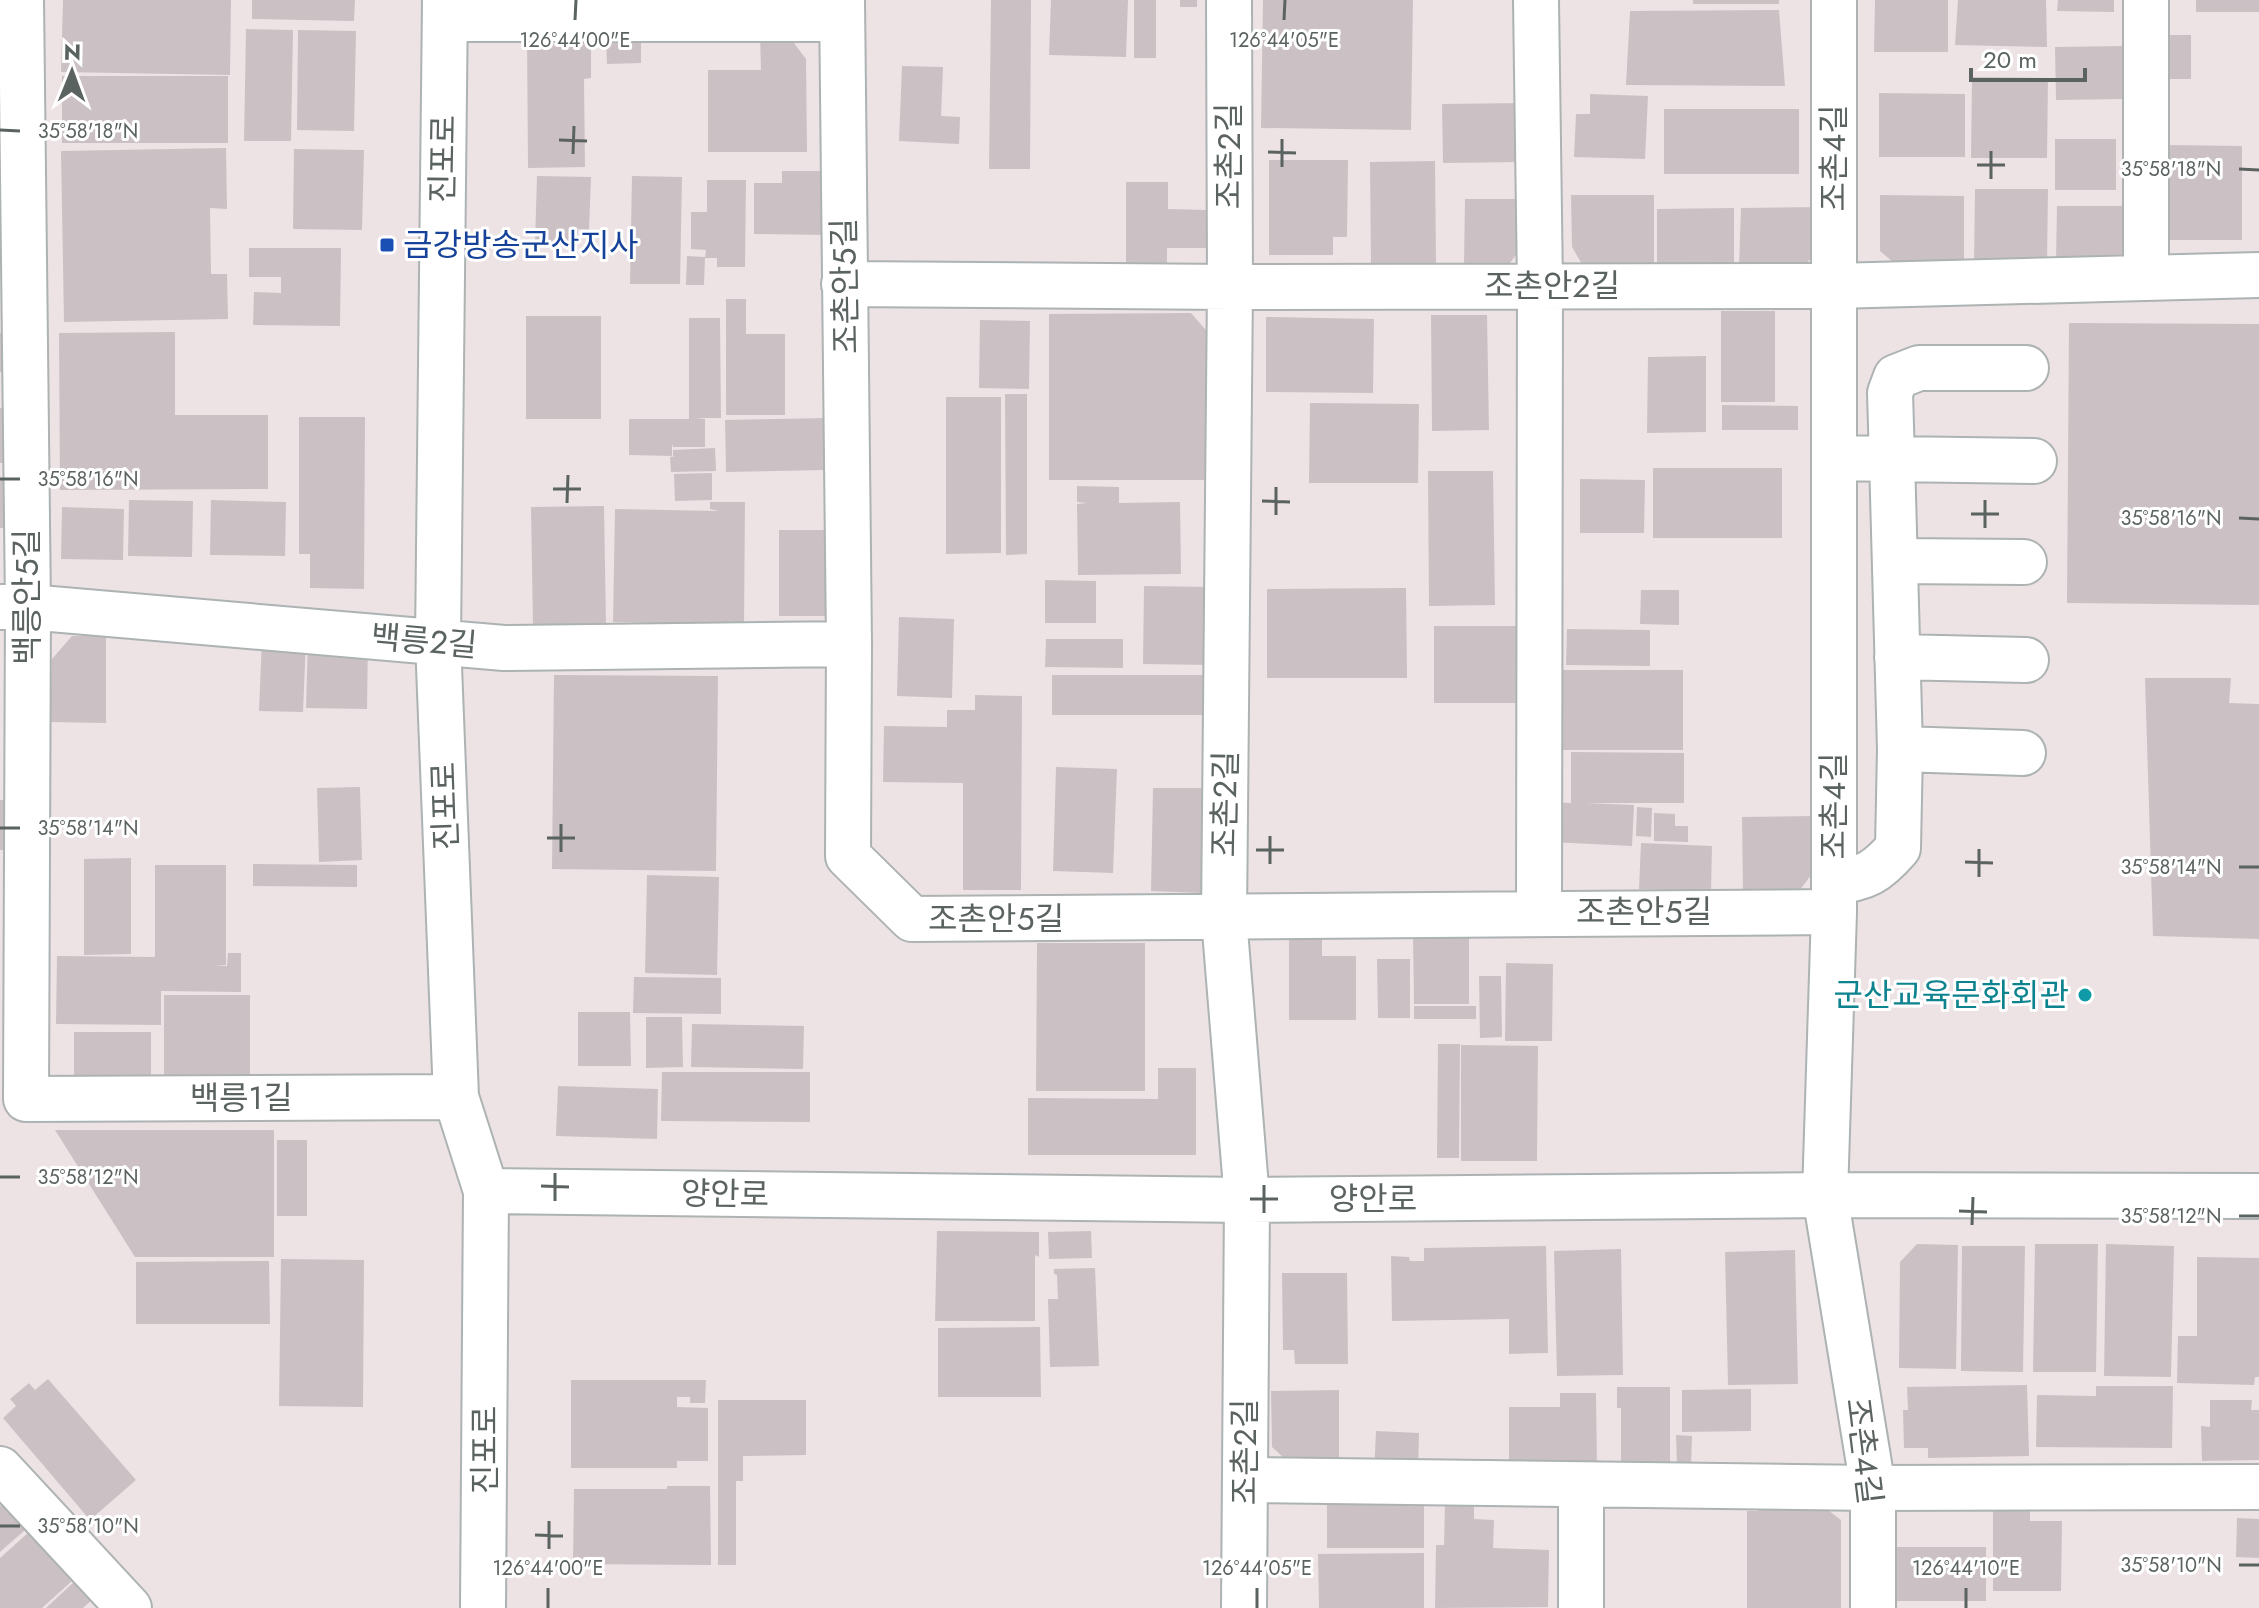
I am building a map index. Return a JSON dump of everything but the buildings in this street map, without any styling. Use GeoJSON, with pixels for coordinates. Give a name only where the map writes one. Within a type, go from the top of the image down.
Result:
{"type":"FeatureCollection","features":[{"type":"Feature","properties":{"kind":"street","name":"백릉안5길"},"geometry":{"type":"LineString","coordinates":[[13,1111],[11,75],[21,0]]}},
{"type":"Feature","properties":{"kind":"street","name":"조촌2길"},"geometry":{"type":"LineString","coordinates":[[1229,0],[1230,287],[1224,918],[1247,1200],[1244,1608]]}},
{"type":"Feature","properties":{"kind":"street"},"geometry":{"type":"LineString","coordinates":[[1536,0],[1540,286],[1539,912]]}},
{"type":"Feature","properties":{"kind":"street","name":"조촌4길"},"geometry":{"type":"LineString","coordinates":[[1834,0],[1834,897],[1825,1195],[1873,1488],[1873,1608]]}},
{"type":"Feature","properties":{"kind":"street"},"geometry":{"type":"LineString","coordinates":[[2146,0],[2146,278]]}},
{"type":"Feature","properties":{"kind":"street"},"geometry":{"type":"LineString","coordinates":[[445,9],[842,10]]}},
{"type":"Feature","properties":{"kind":"street","name":"진포로"},"geometry":{"type":"LineString","coordinates":[[445,9],[438,641],[456,1097],[486,1191],[495,1606]]}},
{"type":"Feature","properties":{"kind":"street","name":"조촌안5길"},"geometry":{"type":"LineString","coordinates":[[842,10],[849,644],[848,856],[912,919],[1224,918],[1539,912],[1834,897],[1883,866],[1898,848],[1900,749]]}},
{"type":"Feature","properties":{"kind":"street","name":"조촌안2길"},"geometry":{"type":"LineString","coordinates":[[844,284],[1834,286],[2259,275]]}},
{"type":"Feature","properties":{"kind":"street"},"geometry":{"type":"LineString","coordinates":[[2023,753],[1900,749],[1890,393],[1896,377],[1919,368],[2026,368]]}},
{"type":"Feature","properties":{"kind":"street"},"geometry":{"type":"LineString","coordinates":[[1834,458],[2034,461]]}},
{"type":"Feature","properties":{"kind":"street"},"geometry":{"type":"LineString","coordinates":[[1896,561],[2024,562]]}},
{"type":"Feature","properties":{"kind":"street","name":"백릉2길"},"geometry":{"type":"LineString","coordinates":[[14,607],[504,648],[849,644]]}},
{"type":"Feature","properties":{"kind":"street"},"geometry":{"type":"LineString","coordinates":[[1897,657],[2026,660]]}},
{"type":"Feature","properties":{"kind":"street","name":"백릉1길"},"geometry":{"type":"LineString","coordinates":[[13,1111],[456,1097]]}},
{"type":"Feature","properties":{"kind":"street","name":"양안로"},"geometry":{"type":"LineString","coordinates":[[486,1191],[1247,1200],[1825,1195],[2259,1196]]}},
{"type":"Feature","properties":{"kind":"street"},"geometry":{"type":"LineString","coordinates":[[0,1469],[129,1608]]}},
{"type":"Feature","properties":{"kind":"street"},"geometry":{"type":"LineString","coordinates":[[1245,1480],[1873,1488],[2259,1487]]}},
{"type":"Feature","properties":{"kind":"street"},"geometry":{"type":"LineString","coordinates":[[1581,1485],[1581,1608]]}},
{"type":"Feature","properties":{"kind":"place","name":"금강방송군산지사"},"geometry":{"type":"Point","coordinates":[387,245]}},
{"type":"Feature","properties":{"kind":"place","name":"군산교육문화회관"},"geometry":{"type":"Point","coordinates":[2085,995]}}]}
